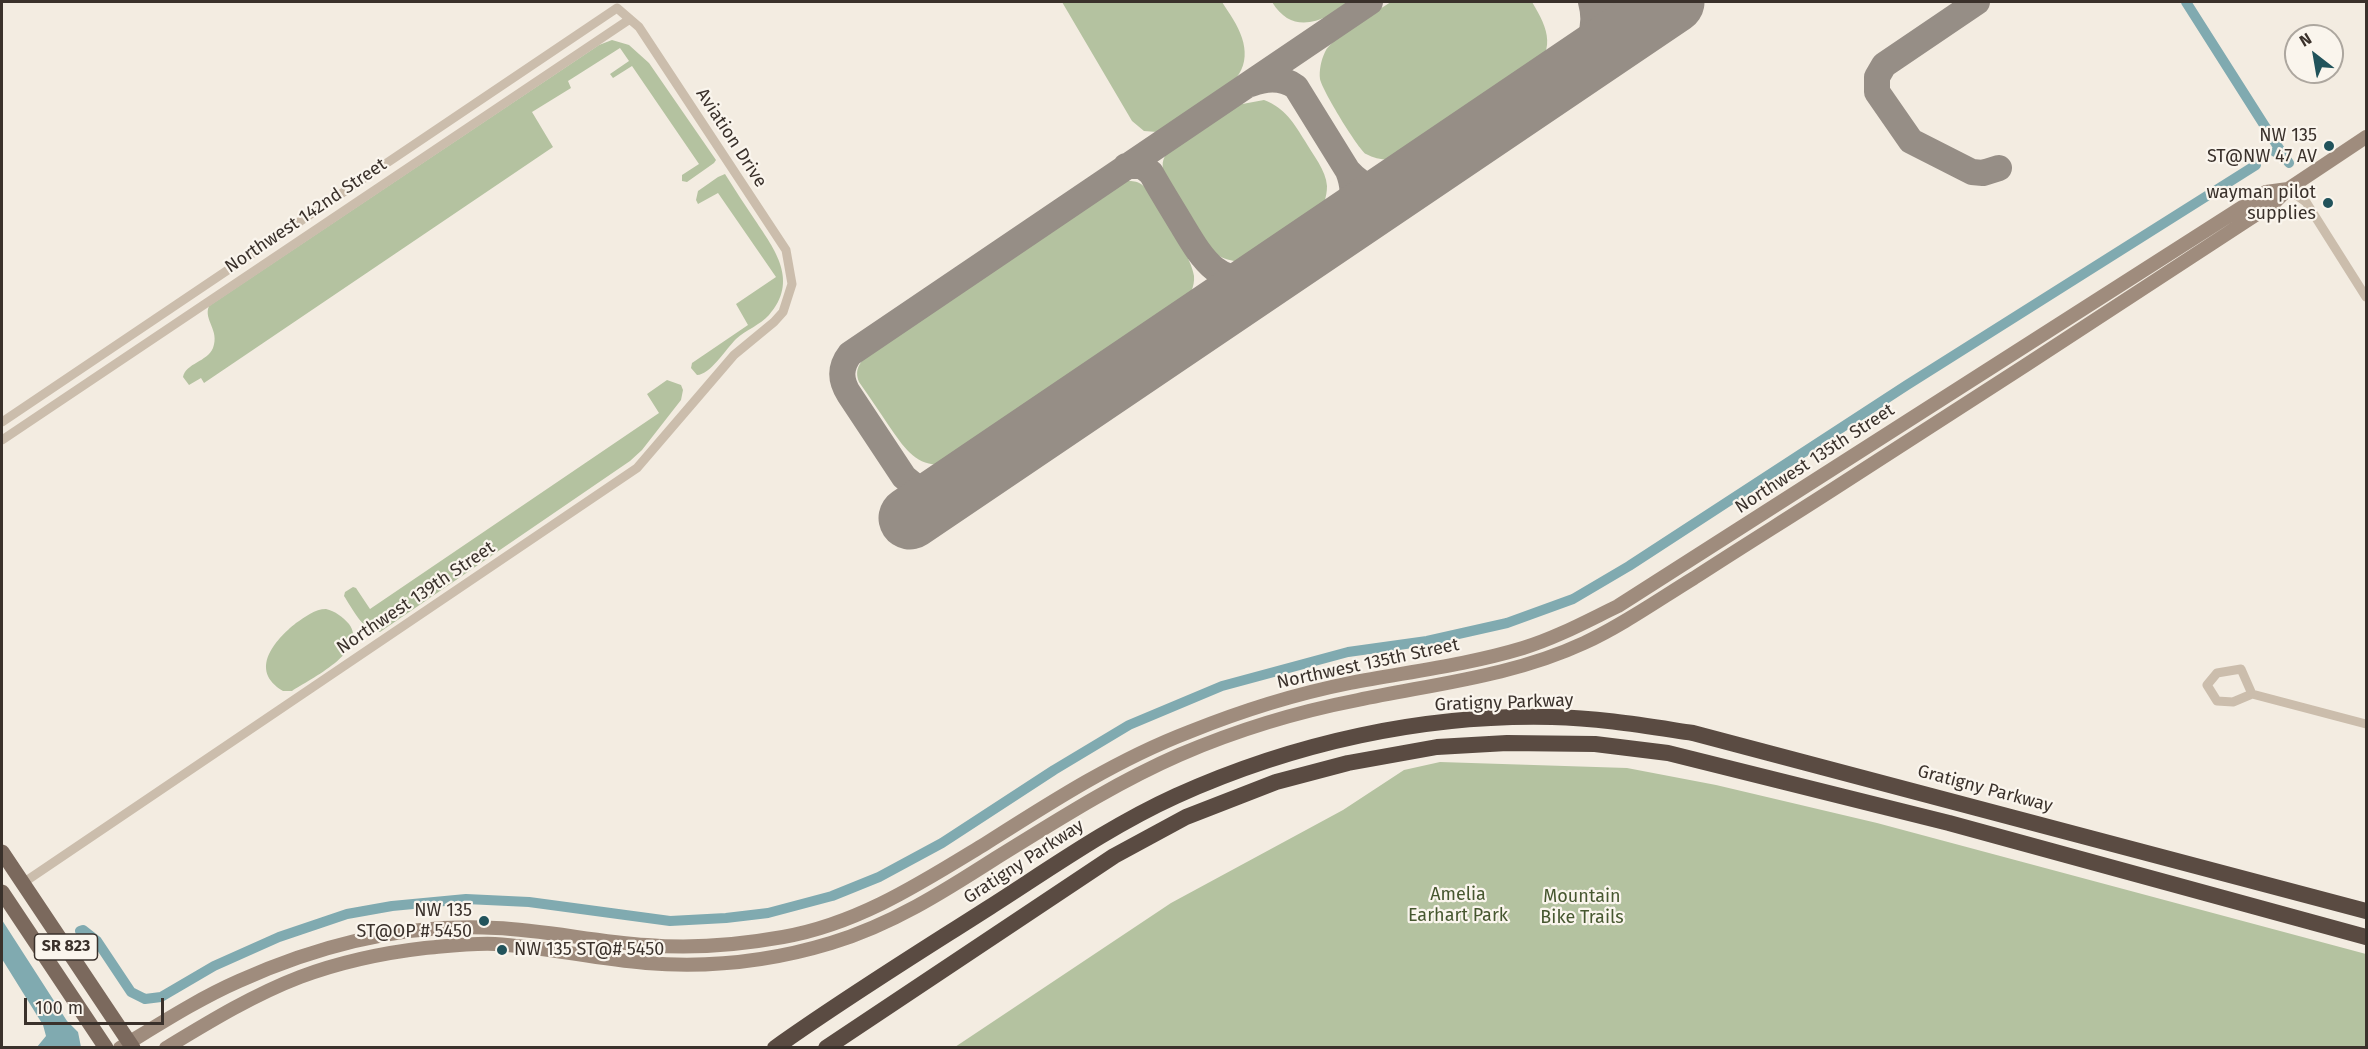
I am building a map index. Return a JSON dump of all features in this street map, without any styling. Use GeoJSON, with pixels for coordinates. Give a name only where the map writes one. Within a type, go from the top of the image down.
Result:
{"type":"FeatureCollection","features":[{"type":"Feature","properties":{"kind":"highway","name":"Gratigny Parkway"},"geometry":{"type":"LineString","coordinates":[[775,1047],[1102,834],[1174,796],[1244,767],[1327,742],[1402,728],[1466,720],[1552,717],[1622,722],[1693,733],[2367,911]]}},
{"type":"Feature","properties":{"kind":"highway"},"geometry":{"type":"LineString","coordinates":[[826,1047],[1114,856],[1186,817],[1276,782],[1348,763],[1437,747],[1507,743],[1595,744],[1668,753],[1948,824],[2367,937]]}},
{"type":"Feature","properties":{"kind":"highway"},"geometry":{"type":"LineString","coordinates":[[764,1047],[805,1027]]}},
{"type":"Feature","properties":{"kind":"highway"},"geometry":{"type":"LineString","coordinates":[[834,1047],[852,1031]]}},
{"type":"Feature","properties":{"kind":"main road","name":"Northwest 135th Street"},"geometry":{"type":"LineString","coordinates":[[166,1047],[249,1000],[299,977],[389,952],[495,944],[650,964],[697,965],[788,954],[826,945],[864,932],[924,904],[1084,803],[1196,748],[1298,713],[1525,666],[1586,642],[1625,621],[2104,315],[2274,203],[2288,189],[2367,137]]}},
{"type":"Feature","properties":{"kind":"main road","name":"Northwest 135th Street"},"geometry":{"type":"LineString","coordinates":[[128,1046],[244,978],[332,945],[378,936],[458,927],[496,928],[647,945],[695,947],[741,944],[786,937],[850,918],[908,892],[1076,787],[1187,732],[1295,696],[1522,648],[1554,637],[1618,606],[2266,192],[2288,189]]}},
{"type":"Feature","properties":{"kind":"main road"},"geometry":{"type":"LineString","coordinates":[[1806,486],[1815,501]]}},
{"type":"Feature","properties":{"kind":"main road","name":"SR 823"},"geometry":{"type":"LineString","coordinates":[[2,852],[128,1046]]}},
{"type":"Feature","properties":{"kind":"main road","name":"SR 823"},"geometry":{"type":"LineString","coordinates":[[2,892],[106,1047]]}},
{"type":"Feature","properties":{"kind":"street","name":"Aviation Drive"},"geometry":{"type":"LineString","coordinates":[[617,8],[639,27],[786,250],[792,284],[789,298]]}},
{"type":"Feature","properties":{"kind":"street","name":"Northwest 142nd Street"},"geometry":{"type":"LineString","coordinates":[[2,422],[617,8]]}},
{"type":"Feature","properties":{"kind":"street","name":"Northwest 142nd Street"},"geometry":{"type":"LineString","coordinates":[[2,440],[630,19]]}},
{"type":"Feature","properties":{"kind":"street"},"geometry":{"type":"LineString","coordinates":[[2288,189],[2306,202],[2367,297]]}},
{"type":"Feature","properties":{"kind":"street","name":"Northwest 139th Street"},"geometry":{"type":"LineString","coordinates":[[23,883],[637,468],[734,355],[783,312],[789,298]]}},
{"type":"Feature","properties":{"kind":"street"},"geometry":{"type":"LineString","coordinates":[[2252,694],[2233,702],[2217,701],[2207,685],[2217,674],[2241,669],[2252,694],[2264,699],[2367,724]]}},
{"type":"Feature","properties":{"kind":"green space"},"geometry":{"type":"Polygon","coordinates":[[[1062,2],[1222,2],[1242,38],[1245,52],[1243,65],[1233,81],[1204,103],[1157,132],[1144,131],[1132,121],[1062,2]]]}},
{"type":"Feature","properties":{"kind":"green space"},"geometry":{"type":"Polygon","coordinates":[[[1272,2],[1353,2],[1321,19],[1300,22],[1290,20],[1272,2]]]}},
{"type":"Feature","properties":{"kind":"green space"},"geometry":{"type":"Polygon","coordinates":[[[1391,2],[1532,2],[1546,31],[1546,49],[1537,66],[1528,75],[1407,156],[1397,159],[1376,158],[1362,150],[1341,119],[1322,85],[1320,69],[1325,52],[1336,39],[1391,2]]]}},
{"type":"Feature","properties":{"kind":"green space"},"geometry":{"type":"Polygon","coordinates":[[[612,40],[629,45],[649,63],[716,160],[714,163],[687,182],[682,181],[682,175],[699,164],[632,66],[613,78],[610,74],[629,61],[620,48],[568,81],[571,88],[532,112],[553,147],[204,383],[201,378],[189,385],[183,377],[185,372],[210,353],[215,342],[208,316],[209,306],[599,45],[612,40]]]}},
{"type":"Feature","properties":{"kind":"green space"},"geometry":{"type":"Polygon","coordinates":[[[1264,100],[1278,107],[1297,128],[1324,174],[1326,194],[1323,206],[1318,213],[1295,234],[1257,258],[1233,261],[1216,254],[1202,239],[1164,173],[1164,157],[1171,149],[1237,105],[1264,100]]]}},
{"type":"Feature","properties":{"kind":"green space"},"geometry":{"type":"Polygon","coordinates":[[[725,174],[776,254],[783,278],[782,290],[778,302],[769,315],[736,339],[707,371],[697,375],[691,368],[692,363],[748,325],[736,304],[776,277],[718,193],[698,204],[696,200],[698,191],[725,174]]]}},
{"type":"Feature","properties":{"kind":"green space"},"geometry":{"type":"Polygon","coordinates":[[[1127,181],[1141,184],[1155,200],[1187,256],[1194,276],[1194,284],[1183,306],[957,460],[934,464],[916,458],[902,444],[859,382],[857,373],[861,362],[871,353],[1127,181]]]}},
{"type":"Feature","properties":{"kind":"green space"},"geometry":{"type":"Polygon","coordinates":[[[667,380],[681,385],[683,390],[681,400],[642,450],[630,461],[380,632],[369,628],[359,619],[344,596],[345,592],[353,587],[356,588],[370,609],[659,413],[647,394],[667,380]]]}},
{"type":"Feature","properties":{"kind":"green space"},"geometry":{"type":"Polygon","coordinates":[[[326,609],[333,611],[349,624],[353,634],[351,644],[335,663],[323,672],[292,691],[283,691],[267,674],[266,665],[273,646],[296,623],[314,612],[326,609]]]}},
{"type":"Feature","properties":{"kind":"green space","name":"Mountain Bike Trails"},"geometry":{"type":"Polygon","coordinates":[[[1440,762],[1627,768],[1716,785],[1877,823],[2366,954],[2366,1047],[955,1047],[1171,903],[1343,810],[1404,770],[1440,762]]]}},
{"type":"Feature","properties":{"kind":"water"},"geometry":{"type":"Polygon","coordinates":[[[2,920],[67,1021],[78,1032],[81,1047],[37,1047],[46,1036],[43,1025],[2,959],[2,920]]]}},
{"type":"Feature","properties":{"kind":"waterway"},"geometry":{"type":"LineString","coordinates":[[2186,2],[2280,150],[2275,152]]}},
{"type":"Feature","properties":{"kind":"waterway"},"geometry":{"type":"LineString","coordinates":[[2280,150],[2289,163]]}},
{"type":"Feature","properties":{"kind":"waterway"},"geometry":{"type":"LineString","coordinates":[[80,931],[83,930],[97,941],[131,992],[145,999],[161,997],[214,966],[279,937],[347,914],[392,906],[466,899],[529,902],[670,921],[768,913],[832,896],[879,877],[942,843],[1054,770],[1129,725],[1222,686],[1348,652],[1427,641],[1507,623],[1573,599],[1629,566],[1907,385],[2256,165]]}},
{"type":"Feature","properties":{"kind":"taxiway"},"geometry":{"type":"LineString","coordinates":[[940,497],[915,486],[904,477],[849,394],[842,374],[844,364],[850,354],[1370,2]]}},
{"type":"Feature","properties":{"kind":"taxiway"},"geometry":{"type":"LineString","coordinates":[[1565,74],[1585,50],[1589,41],[1593,23],[1591,2]]}},
{"type":"Feature","properties":{"kind":"taxiway"},"geometry":{"type":"LineString","coordinates":[[1600,2],[1618,10],[1636,12],[1654,9],[1672,2]]}},
{"type":"Feature","properties":{"kind":"taxiway"},"geometry":{"type":"LineString","coordinates":[[1977,2],[1884,65],[1877,77],[1877,92],[1911,141],[1972,172],[1983,173],[1999,168]]}},
{"type":"Feature","properties":{"kind":"taxiway"},"geometry":{"type":"LineString","coordinates":[[1251,84],[1274,80],[1285,81],[1296,87],[1354,177],[1373,188],[1380,189],[1403,184]]}},
{"type":"Feature","properties":{"kind":"taxiway"},"geometry":{"type":"LineString","coordinates":[[1126,166],[1142,166],[1151,173],[1197,249],[1214,268],[1235,278],[1248,280],[1264,278]]}},
{"type":"Feature","properties":{"kind":"taxiway"},"geometry":{"type":"LineString","coordinates":[[1334,231],[1345,217],[1351,203],[1352,188],[1348,171]]}},
{"type":"Feature","properties":{"kind":"runway"},"geometry":{"type":"LineString","coordinates":[[910,518],[1673,2]]}},
{"type":"Feature","properties":{"kind":"place","name":"NW 135 ST@NW 47 AV"},"geometry":{"type":"Point","coordinates":[2329,146]}},
{"type":"Feature","properties":{"kind":"place","name":"wayman pilot supplies"},"geometry":{"type":"Point","coordinates":[2328,203]}},
{"type":"Feature","properties":{"kind":"place","name":"NW 135 ST@OP # 5450"},"geometry":{"type":"Point","coordinates":[484,921]}},
{"type":"Feature","properties":{"kind":"place","name":"NW 135 ST@# 5450"},"geometry":{"type":"Point","coordinates":[502,950]}},
{"type":"Feature","properties":{"kind":"park label","name":"Amelia Earhart Park"},"geometry":{"type":"Point","coordinates":[1458,905]}}]}
